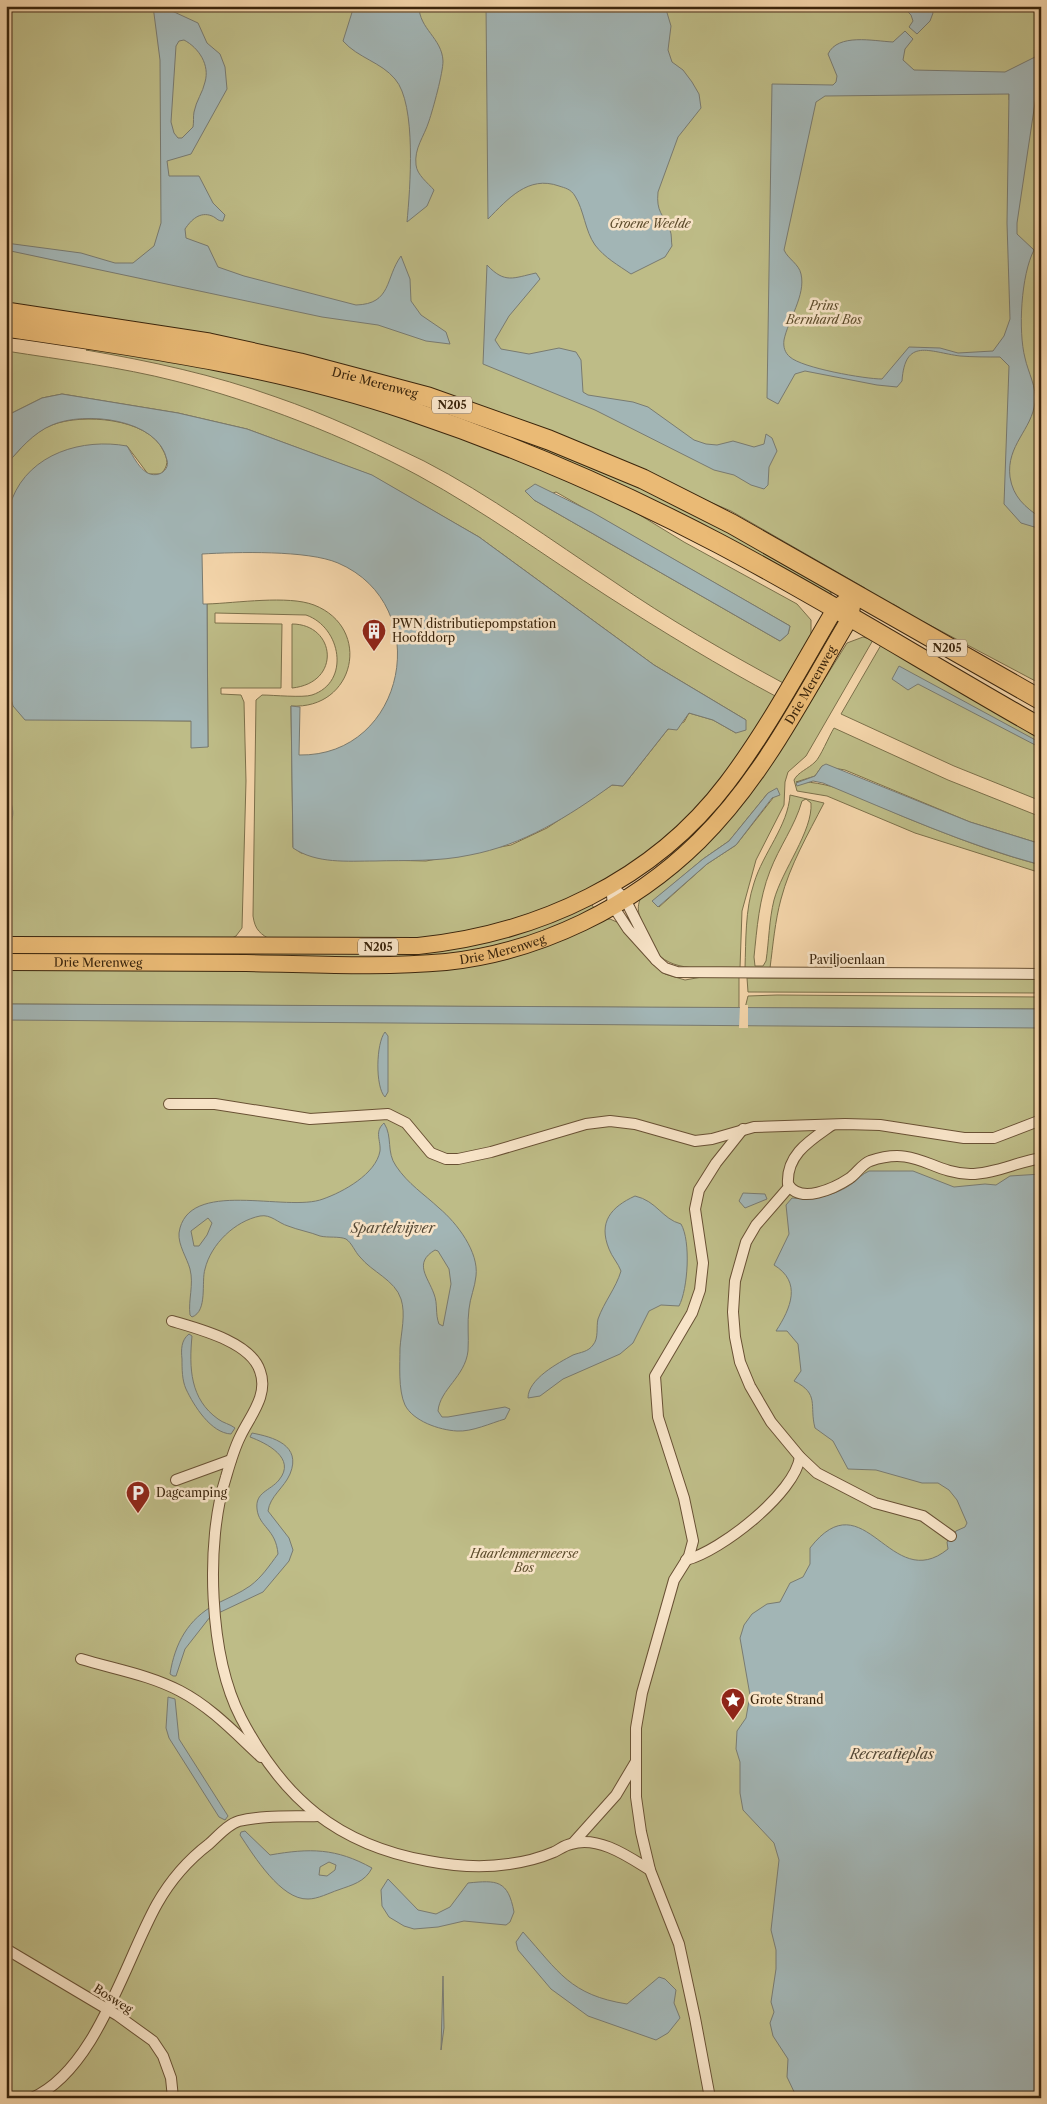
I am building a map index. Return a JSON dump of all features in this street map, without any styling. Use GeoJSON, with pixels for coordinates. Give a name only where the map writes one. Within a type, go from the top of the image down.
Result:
{"type":"FeatureCollection","features":[{"type":"Feature","properties":{"kind":"highway","name":"Drie Merenweg"},"geometry":{"type":"LineString","coordinates":[[12,321],[209,343],[300,363],[428,397],[549,440],[644,479],[740,529],[1041,700]]}},
{"type":"Feature","properties":{"kind":"highway","name":"Drie Merenweg"},"geometry":{"type":"LineString","coordinates":[[12,321],[223,361],[301,380],[407,409],[513,448],[600,484],[719,544],[1041,728]]}},
{"type":"Feature","properties":{"kind":"main road","name":"Drie Merenweg"},"geometry":{"type":"LineString","coordinates":[[6,945],[380,947],[436,944],[464,940],[521,926],[554,914],[611,885],[666,846],[696,818],[726,785],[854,595]]}},
{"type":"Feature","properties":{"kind":"main road","name":"Drie Merenweg"},"geometry":{"type":"LineString","coordinates":[[6,962],[342,965],[447,962],[541,940],[591,918],[619,902],[684,856],[732,805],[778,738],[842,614]]}},
{"type":"Feature","properties":{"kind":"street","name":"Paviljoenlaan"},"geometry":{"type":"LineString","coordinates":[[611,885],[628,929],[665,968],[677,972],[1041,974]]}},
{"type":"Feature","properties":{"kind":"street"},"geometry":{"type":"LineString","coordinates":[[169,1104],[215,1104],[310,1119],[388,1114],[406,1123],[431,1153],[446,1159],[470,1157],[563,1129],[610,1121],[635,1124],[695,1141],[712,1140],[743,1129],[880,1124],[982,1139],[994,1138],[1041,1120]]}},
{"type":"Feature","properties":{"kind":"street"},"geometry":{"type":"LineString","coordinates":[[832,1125],[801,1148],[788,1172],[789,1187],[765,1212],[746,1242],[735,1282],[733,1312],[738,1353],[750,1386],[771,1422],[800,1457],[817,1473],[828,1477],[857,1495],[875,1503],[923,1516],[951,1536]]}},
{"type":"Feature","properties":{"kind":"street"},"geometry":{"type":"LineString","coordinates":[[710,2098],[680,1949],[650,1870],[636,1797],[636,1728],[642,1693],[674,1580],[686,1560],[693,1541],[692,1530],[677,1473],[658,1417],[655,1380],[659,1367],[692,1313],[700,1290],[703,1263],[695,1209],[699,1190],[716,1163],[743,1129]]}},
{"type":"Feature","properties":{"kind":"street"},"geometry":{"type":"LineString","coordinates":[[789,1187],[801,1193],[823,1191],[846,1181],[869,1162],[894,1156],[914,1156],[944,1169],[971,1174],[987,1172],[1041,1158]]}},
{"type":"Feature","properties":{"kind":"street"},"geometry":{"type":"LineString","coordinates":[[172,1321],[227,1340],[252,1358],[260,1370],[262,1390],[260,1399],[239,1439],[221,1496],[213,1567],[213,1603],[219,1646],[234,1701],[268,1764]]}},
{"type":"Feature","properties":{"kind":"street"},"geometry":{"type":"LineString","coordinates":[[686,1560],[704,1554],[720,1544],[760,1512],[790,1481],[799,1465],[800,1457]]}},
{"type":"Feature","properties":{"kind":"street"},"geometry":{"type":"LineString","coordinates":[[176,1480],[231,1460]]}},
{"type":"Feature","properties":{"kind":"street"},"geometry":{"type":"LineString","coordinates":[[81,1659],[161,1682],[180,1691],[217,1717],[268,1764],[318,1816],[350,1837],[375,1848],[404,1857],[449,1865],[506,1864],[532,1859],[573,1843],[616,1795],[635,1763]]}},
{"type":"Feature","properties":{"kind":"street"},"geometry":{"type":"LineString","coordinates":[[32,2098],[54,2084],[70,2069],[108,2009],[157,1903],[182,1868],[200,1850],[237,1822],[318,1816]]}},
{"type":"Feature","properties":{"kind":"street"},"geometry":{"type":"LineString","coordinates":[[573,1843],[604,1846],[650,1870]]}},
{"type":"Feature","properties":{"kind":"street","name":"Bosweg"},"geometry":{"type":"LineString","coordinates":[[6,1949],[108,2009],[153,2041],[163,2056],[173,2098]]}},
{"type":"Feature","properties":{"kind":"green space","name":"Groene Weelde"},"geometry":{"type":"Polygon","coordinates":[[[6,6],[1041,6],[1041,82],[1009,94],[1009,100],[1035,100],[1036,95],[1041,95],[1041,684],[924,622],[919,624],[898,612],[900,608],[893,604],[890,609],[865,595],[865,588],[731,511],[584,448],[436,396],[6,308],[6,6]]]}},
{"type":"Feature","properties":{"kind":"green space"},"geometry":{"type":"Polygon","coordinates":[[[93,349],[201,366],[353,400],[453,431],[612,498],[684,542],[797,604],[811,620],[811,638],[785,684],[655,609],[473,488],[406,452],[332,419],[253,389],[182,369],[86,350],[93,349]],[[556,492],[534,500],[780,641],[788,634],[790,626],[556,492]]]}},
{"type":"Feature","properties":{"kind":"green space"},"geometry":{"type":"Polygon","coordinates":[[[6,351],[91,364],[175,381],[237,399],[331,434],[419,476],[443,490],[491,519],[649,623],[777,697],[723,780],[661,845],[619,876],[530,918],[415,941],[273,941],[259,931],[253,916],[256,700],[262,695],[312,695],[324,688],[332,679],[337,655],[334,642],[327,631],[318,621],[306,615],[215,613],[215,623],[282,624],[281,688],[221,688],[221,694],[241,695],[244,702],[246,781],[242,928],[236,936],[226,941],[6,941],[6,832],[12,818],[12,813],[6,793],[6,465],[39,432],[65,421],[96,419],[129,425],[144,431],[155,439],[167,460],[161,474],[148,474],[127,446],[35,468],[12,499],[7,528],[10,700],[25,719],[191,721],[208,747],[207,604],[291,600],[314,605],[333,616],[344,631],[350,648],[349,666],[342,682],[330,695],[313,704],[291,706],[293,847],[301,853],[382,860],[426,861],[511,845],[547,828],[612,785],[623,786],[668,729],[684,722],[689,713],[713,720],[736,733],[746,720],[654,665],[479,537],[371,475],[247,429],[178,413],[62,394],[42,398],[6,416],[6,351]]]}},
{"type":"Feature","properties":{"kind":"green space"},"geometry":{"type":"Polygon","coordinates":[[[387,390],[515,433],[656,494],[746,538],[830,591],[833,598],[641,499],[387,390]]]}},
{"type":"Feature","properties":{"kind":"green space"},"geometry":{"type":"Polygon","coordinates":[[[292,624],[307,627],[318,633],[325,643],[327,654],[326,666],[319,676],[308,684],[292,688],[292,624]]]}},
{"type":"Feature","properties":{"kind":"green space"},"geometry":{"type":"Polygon","coordinates":[[[863,637],[873,640],[806,756],[788,772],[785,782],[784,805],[756,860],[742,911],[740,968],[684,967],[665,960],[653,947],[640,916],[638,908],[642,895],[804,712],[847,643],[863,637]],[[768,793],[729,841],[703,859],[653,901],[659,907],[707,864],[736,845],[773,798],[768,793]]]}},
{"type":"Feature","properties":{"kind":"green space"},"geometry":{"type":"Polygon","coordinates":[[[881,645],[1041,734],[1041,801],[954,766],[841,714],[881,645]]]}},
{"type":"Feature","properties":{"kind":"green space"},"geometry":{"type":"Polygon","coordinates":[[[834,728],[948,780],[1041,817],[1041,844],[970,822],[845,770],[822,766],[815,776],[796,782],[811,782],[853,794],[957,838],[1041,865],[1041,873],[915,833],[827,796],[797,791],[794,780],[817,760],[834,728]]]}},
{"type":"Feature","properties":{"kind":"green space"},"geometry":{"type":"Polygon","coordinates":[[[790,795],[824,803],[800,850],[785,886],[777,916],[770,968],[745,968],[746,925],[751,893],[758,872],[785,818],[790,795]],[[806,799],[802,801],[766,882],[757,924],[755,966],[763,966],[766,961],[774,900],[783,876],[807,826],[811,803],[806,799]]]}},
{"type":"Feature","properties":{"kind":"green space"},"geometry":{"type":"Polygon","coordinates":[[[591,903],[595,910],[535,936],[449,956],[263,959],[231,954],[71,955],[103,951],[390,952],[591,903]]]}},
{"type":"Feature","properties":{"kind":"green space"},"geometry":{"type":"Polygon","coordinates":[[[601,919],[610,919],[619,923],[665,974],[685,980],[702,977],[739,977],[739,1008],[6,1004],[6,969],[414,969],[601,919]]]}},
{"type":"Feature","properties":{"kind":"green space"},"geometry":{"type":"Polygon","coordinates":[[[747,978],[1041,978],[1041,993],[748,992],[747,978]]]}},
{"type":"Feature","properties":{"kind":"green space"},"geometry":{"type":"Polygon","coordinates":[[[748,996],[1041,997],[1041,1009],[745,1008],[748,996]]]}},
{"type":"Feature","properties":{"kind":"green space","name":"Haarlemmermeerse Bos"},"geometry":{"type":"Polygon","coordinates":[[[6,1015],[1041,1024],[1041,2098],[6,2098],[6,1015]]]}},
{"type":"Feature","properties":{"kind":"water"},"geometry":{"type":"Polygon","coordinates":[[[153,6],[171,6],[172,11],[198,23],[207,43],[220,54],[225,67],[227,89],[191,154],[167,161],[169,176],[199,176],[213,203],[225,215],[223,221],[208,215],[196,217],[185,229],[186,238],[208,246],[218,267],[244,276],[356,305],[368,304],[382,295],[401,256],[410,279],[411,301],[421,315],[446,332],[450,344],[426,341],[378,325],[322,317],[6,250],[6,243],[81,253],[115,263],[133,263],[154,246],[161,223],[160,60],[153,6]],[[184,40],[179,41],[176,46],[171,122],[174,133],[178,138],[182,138],[193,127],[195,108],[206,76],[205,63],[199,52],[184,40]]]}},
{"type":"Feature","properties":{"kind":"water"},"geometry":{"type":"Polygon","coordinates":[[[354,6],[419,6],[423,21],[442,53],[443,67],[437,91],[429,121],[416,153],[418,172],[434,190],[427,206],[407,222],[410,148],[407,107],[402,91],[395,79],[383,68],[355,52],[343,41],[354,6]]]}},
{"type":"Feature","properties":{"kind":"water"},"geometry":{"type":"Polygon","coordinates":[[[486,6],[665,6],[671,26],[668,50],[672,62],[683,70],[692,82],[699,94],[701,108],[678,137],[658,192],[659,209],[670,230],[671,236],[672,246],[665,257],[631,274],[607,258],[595,245],[581,208],[570,190],[548,183],[528,186],[519,191],[488,219],[486,6]]]}},
{"type":"Feature","properties":{"kind":"water"},"geometry":{"type":"Polygon","coordinates":[[[902,6],[930,6],[933,13],[930,21],[917,34],[909,27],[913,21],[911,15],[902,6]]]}},
{"type":"Feature","properties":{"kind":"water"},"geometry":{"type":"Polygon","coordinates":[[[905,31],[913,39],[905,49],[903,60],[914,70],[1005,72],[1041,54],[1041,95],[1036,96],[1017,223],[1017,234],[1034,250],[1026,274],[1021,319],[1023,347],[1034,386],[1035,402],[1033,412],[1012,456],[1010,477],[1017,496],[1030,510],[1041,518],[1041,529],[1021,523],[1004,504],[1009,366],[1000,357],[960,356],[929,351],[913,353],[908,358],[904,367],[902,381],[897,387],[805,371],[795,374],[778,404],[767,398],[772,84],[833,85],[836,82],[837,76],[828,54],[833,47],[840,43],[857,40],[893,42],[905,31]],[[1009,94],[825,96],[816,102],[784,250],[800,270],[802,282],[799,299],[784,340],[786,352],[797,361],[820,369],[882,379],[909,347],[940,348],[958,353],[993,351],[1004,336],[1010,319],[1007,223],[1009,94]]]}},
{"type":"Feature","properties":{"kind":"water"},"geometry":{"type":"Polygon","coordinates":[[[487,265],[504,277],[515,278],[536,273],[540,279],[509,316],[495,340],[501,349],[529,354],[559,348],[576,352],[581,360],[583,392],[588,395],[633,402],[648,407],[694,440],[706,444],[717,445],[733,441],[754,447],[764,444],[766,434],[772,438],[777,451],[769,467],[768,485],[764,489],[751,485],[734,475],[714,470],[595,410],[483,364],[487,265]]]}},
{"type":"Feature","properties":{"kind":"water"},"geometry":{"type":"Polygon","coordinates":[[[62,394],[178,413],[247,429],[372,475],[479,537],[654,665],[746,720],[746,730],[736,733],[713,720],[689,713],[677,730],[668,729],[623,786],[612,785],[562,819],[527,837],[490,850],[446,859],[422,860],[343,861],[312,857],[293,848],[291,706],[300,707],[299,755],[335,749],[364,732],[384,706],[395,676],[397,643],[388,611],[369,583],[338,563],[309,556],[252,553],[202,554],[203,604],[207,604],[208,747],[191,748],[191,721],[25,720],[13,706],[9,690],[7,524],[9,507],[20,483],[31,470],[45,460],[60,452],[93,444],[127,446],[140,466],[153,475],[163,472],[167,464],[161,446],[150,435],[135,427],[100,419],[82,419],[66,421],[45,428],[27,442],[6,465],[6,416],[42,398],[62,394]]]}},
{"type":"Feature","properties":{"kind":"water"},"geometry":{"type":"Polygon","coordinates":[[[535,484],[592,512],[790,626],[788,634],[780,641],[534,500],[525,491],[535,484]]]}},
{"type":"Feature","properties":{"kind":"water"},"geometry":{"type":"Polygon","coordinates":[[[899,666],[1041,743],[1041,748],[918,684],[908,690],[892,679],[899,666]]]}},
{"type":"Feature","properties":{"kind":"water"},"geometry":{"type":"Polygon","coordinates":[[[826,764],[970,822],[1041,844],[1041,865],[958,838],[823,783],[813,781],[797,786],[796,783],[815,776],[822,766],[826,764]]]}},
{"type":"Feature","properties":{"kind":"water"},"geometry":{"type":"Polygon","coordinates":[[[777,788],[780,795],[772,798],[736,845],[707,864],[658,907],[652,901],[703,859],[729,841],[768,793],[777,788]]]}},
{"type":"Feature","properties":{"kind":"water"},"geometry":{"type":"Polygon","coordinates":[[[6,793],[13,813],[6,832],[6,793]]]}},
{"type":"Feature","properties":{"kind":"water"},"geometry":{"type":"Polygon","coordinates":[[[6,1004],[1041,1009],[1041,1028],[6,1020],[6,1004]]]}},
{"type":"Feature","properties":{"kind":"water"},"geometry":{"type":"Polygon","coordinates":[[[385,1032],[388,1036],[388,1092],[385,1097],[378,1075],[378,1055],[385,1032]]]}},
{"type":"Feature","properties":{"kind":"water","name":"Spartelvijver"},"geometry":{"type":"Polygon","coordinates":[[[384,1123],[387,1128],[391,1155],[396,1166],[411,1184],[453,1222],[470,1248],[476,1267],[468,1314],[468,1351],[466,1360],[458,1376],[443,1396],[438,1411],[442,1417],[448,1417],[505,1407],[510,1409],[505,1419],[475,1429],[457,1431],[427,1424],[409,1411],[405,1405],[400,1385],[400,1348],[403,1317],[401,1299],[389,1281],[365,1262],[346,1239],[320,1236],[284,1225],[268,1216],[260,1216],[242,1223],[225,1235],[213,1251],[205,1269],[200,1309],[192,1317],[190,1315],[191,1275],[179,1238],[179,1233],[186,1216],[200,1206],[219,1201],[307,1202],[331,1196],[358,1181],[372,1167],[380,1151],[379,1130],[384,1123]],[[208,1218],[191,1231],[194,1246],[199,1246],[207,1235],[212,1223],[208,1218]],[[435,1250],[428,1255],[423,1265],[435,1298],[439,1324],[443,1326],[451,1284],[449,1269],[438,1251],[435,1250]]]}},
{"type":"Feature","properties":{"kind":"water","name":"Recreatieplas"},"geometry":{"type":"Polygon","coordinates":[[[869,1171],[913,1171],[954,1187],[985,1184],[996,1185],[1010,1176],[1041,1174],[1041,2098],[797,2098],[787,2077],[788,2059],[773,2036],[770,2023],[774,2012],[771,2002],[776,1969],[776,1950],[771,1930],[779,1860],[774,1843],[743,1810],[740,1793],[740,1762],[736,1749],[737,1731],[746,1718],[750,1695],[740,1638],[744,1625],[752,1614],[767,1604],[780,1602],[790,1583],[803,1577],[810,1564],[810,1548],[829,1530],[847,1525],[863,1530],[893,1551],[910,1559],[928,1560],[948,1549],[947,1542],[956,1531],[965,1527],[967,1523],[957,1500],[949,1490],[938,1483],[922,1483],[876,1470],[848,1469],[833,1441],[815,1428],[810,1396],[802,1386],[794,1381],[801,1371],[798,1344],[787,1331],[776,1331],[786,1313],[791,1296],[791,1287],[788,1279],[774,1265],[789,1234],[786,1205],[792,1198],[816,1198],[839,1191],[869,1171]]]}},
{"type":"Feature","properties":{"kind":"water"},"geometry":{"type":"Polygon","coordinates":[[[743,1193],[765,1194],[767,1199],[745,1208],[739,1201],[743,1193]]]}},
{"type":"Feature","properties":{"kind":"water"},"geometry":{"type":"Polygon","coordinates":[[[635,1196],[643,1198],[674,1222],[681,1224],[686,1242],[687,1265],[685,1288],[679,1306],[661,1305],[649,1311],[633,1343],[620,1354],[563,1379],[540,1396],[528,1398],[533,1384],[545,1372],[573,1355],[589,1349],[595,1342],[598,1319],[621,1271],[610,1252],[606,1239],[606,1223],[613,1210],[635,1196]]]}},
{"type":"Feature","properties":{"kind":"water"},"geometry":{"type":"Polygon","coordinates":[[[189,1334],[192,1336],[191,1360],[193,1382],[197,1392],[209,1411],[220,1420],[235,1428],[231,1434],[217,1429],[204,1418],[186,1389],[182,1374],[182,1349],[184,1339],[189,1334]]]}},
{"type":"Feature","properties":{"kind":"water"},"geometry":{"type":"Polygon","coordinates":[[[252,1433],[268,1437],[283,1444],[289,1449],[292,1456],[293,1464],[290,1474],[271,1501],[268,1511],[289,1538],[293,1550],[289,1561],[263,1592],[210,1617],[185,1649],[176,1676],[173,1676],[170,1674],[175,1652],[190,1625],[206,1610],[250,1586],[262,1575],[278,1554],[274,1539],[258,1515],[257,1503],[261,1495],[279,1480],[284,1472],[284,1465],[282,1458],[271,1447],[250,1437],[252,1433]]]}},
{"type":"Feature","properties":{"kind":"water"},"geometry":{"type":"Polygon","coordinates":[[[168,1697],[175,1699],[179,1739],[228,1816],[225,1820],[219,1817],[169,1738],[166,1728],[168,1697]]]}},
{"type":"Feature","properties":{"kind":"water"},"geometry":{"type":"Polygon","coordinates":[[[245,1831],[270,1855],[298,1851],[322,1851],[359,1861],[372,1868],[366,1877],[353,1885],[316,1898],[298,1897],[278,1885],[269,1875],[240,1835],[241,1832],[245,1831]],[[329,1862],[320,1867],[319,1875],[327,1876],[335,1870],[336,1865],[329,1862]]]}},
{"type":"Feature","properties":{"kind":"water"},"geometry":{"type":"Polygon","coordinates":[[[388,1879],[418,1910],[436,1914],[450,1907],[468,1883],[494,1882],[500,1884],[508,1894],[514,1912],[510,1922],[506,1925],[464,1921],[438,1927],[414,1929],[404,1926],[389,1917],[382,1906],[381,1890],[388,1879]]]}},
{"type":"Feature","properties":{"kind":"water"},"geometry":{"type":"Polygon","coordinates":[[[523,1932],[567,1980],[592,1995],[627,2004],[659,1977],[665,1979],[676,1990],[674,2003],[680,2018],[668,2033],[656,2040],[588,2016],[551,1989],[518,1950],[516,1942],[523,1932]]]}},
{"type":"Feature","properties":{"kind":"water"},"geometry":{"type":"Polygon","coordinates":[[[443,1976],[444,2028],[441,2050],[443,1976]]]}},
{"type":"Feature","properties":{"kind":"pier"},"geometry":{"type":"Polygon","coordinates":[[[740,1005],[748,1005],[748,1028],[739,1028],[740,1005]]]}},
{"type":"Feature","properties":{"kind":"place","name":"PWN distributiepompstation Hoofddorp"},"geometry":{"type":"Point","coordinates":[374,652]}},
{"type":"Feature","properties":{"kind":"place","name":"Dagcamping"},"geometry":{"type":"Point","coordinates":[138,1514]}},
{"type":"Feature","properties":{"kind":"place","name":"Grote Strand"},"geometry":{"type":"Point","coordinates":[733,1721]}},
{"type":"Feature","properties":{"kind":"park label","name":"Prins Bernhard Bos"},"geometry":{"type":"Point","coordinates":[824,313]}}]}
